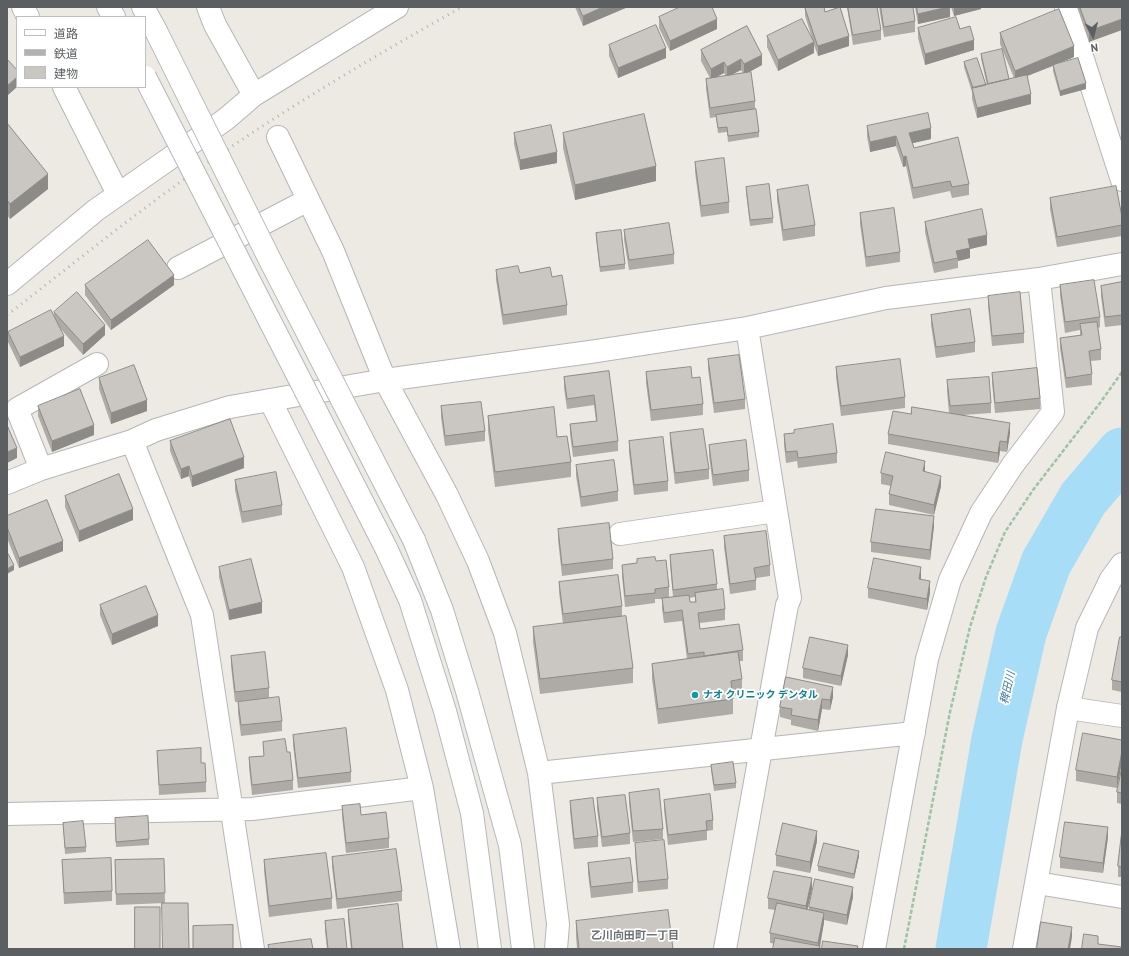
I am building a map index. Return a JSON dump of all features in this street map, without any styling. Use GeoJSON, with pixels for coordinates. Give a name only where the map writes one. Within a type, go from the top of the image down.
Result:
{"type":"FeatureCollection","features":[{"type":"Feature","properties":{"kind":"street"},"geometry":{"type":"LineString","coordinates":[[23,7],[28,16]]}},
{"type":"Feature","properties":{"kind":"street"},"geometry":{"type":"LineString","coordinates":[[108,7],[113,16]]}},
{"type":"Feature","properties":{"kind":"street"},"geometry":{"type":"LineString","coordinates":[[142,7],[156,32],[273,268],[414,540],[442,610],[467,691],[510,845],[523,949]]}},
{"type":"Feature","properties":{"kind":"street"},"geometry":{"type":"LineString","coordinates":[[208,7],[215,25],[254,95]]}},
{"type":"Feature","properties":{"kind":"street"},"geometry":{"type":"LineString","coordinates":[[7,284],[96,210],[226,119],[254,95],[397,7]]}},
{"type":"Feature","properties":{"kind":"street"},"geometry":{"type":"LineString","coordinates":[[1066,7],[1122,180]]}},
{"type":"Feature","properties":{"kind":"street"},"geometry":{"type":"LineString","coordinates":[[146,79],[386,548],[410,600],[445,711],[472,813],[490,949]]}},
{"type":"Feature","properties":{"kind":"street"},"geometry":{"type":"LineString","coordinates":[[65,88],[118,194]]}},
{"type":"Feature","properties":{"kind":"street"},"geometry":{"type":"LineString","coordinates":[[278,137],[333,251],[385,380],[448,495],[478,561],[505,633],[539,773],[558,924],[556,949]]}},
{"type":"Feature","properties":{"kind":"street"},"geometry":{"type":"LineString","coordinates":[[178,268],[308,200]]}},
{"type":"Feature","properties":{"kind":"street"},"geometry":{"type":"LineString","coordinates":[[7,483],[41,469],[132,441],[156,430],[230,407],[385,380],[590,352],[747,328],[886,298],[1039,279],[1122,264]]}},
{"type":"Feature","properties":{"kind":"street"},"geometry":{"type":"LineString","coordinates":[[874,949],[929,653],[950,580],[981,513],[1012,466],[1053,412],[1039,279]]}},
{"type":"Feature","properties":{"kind":"street"},"geometry":{"type":"LineString","coordinates":[[724,949],[787,606],[790,598],[747,328]]}},
{"type":"Feature","properties":{"kind":"street"},"geometry":{"type":"LineString","coordinates":[[41,469],[17,409],[97,364]]}},
{"type":"Feature","properties":{"kind":"street"},"geometry":{"type":"LineString","coordinates":[[270,400],[354,567],[397,690],[422,788],[449,949]]}},
{"type":"Feature","properties":{"kind":"street"},"geometry":{"type":"LineString","coordinates":[[132,441],[202,615],[253,949]]}},
{"type":"Feature","properties":{"kind":"street"},"geometry":{"type":"LineString","coordinates":[[620,534],[776,511]]}},
{"type":"Feature","properties":{"kind":"street"},"geometry":{"type":"LineString","coordinates":[[1024,949],[1068,708],[1087,628],[1112,579],[1122,564]]}},
{"type":"Feature","properties":{"kind":"street"},"geometry":{"type":"LineString","coordinates":[[1068,708],[1122,716]]}},
{"type":"Feature","properties":{"kind":"street"},"geometry":{"type":"LineString","coordinates":[[539,773],[760,751],[914,733]]}},
{"type":"Feature","properties":{"kind":"street"},"geometry":{"type":"LineString","coordinates":[[7,814],[231,810],[422,788]]}},
{"type":"Feature","properties":{"kind":"street"},"geometry":{"type":"LineString","coordinates":[[1036,883],[1122,897]]}},
{"type":"Feature","properties":{"kind":"path"},"geometry":{"type":"LineString","coordinates":[[904,949],[950,712],[970,627],[986,577],[1005,532],[1033,490],[1122,372]]}},
{"type":"Feature","properties":{"kind":"building"},"geometry":{"type":"Polygon","coordinates":[[[579,7],[603,7],[583,16],[579,7]]]}},
{"type":"Feature","properties":{"kind":"building"},"geometry":{"type":"Polygon","coordinates":[[[680,7],[712,7],[717,19],[670,41],[659,17],[680,7]]]}},
{"type":"Feature","properties":{"kind":"building"},"geometry":{"type":"Polygon","coordinates":[[[805,7],[824,7],[825,12],[840,7],[849,36],[818,46],[805,7]]]}},
{"type":"Feature","properties":{"kind":"building"},"geometry":{"type":"Polygon","coordinates":[[[848,7],[877,7],[881,30],[853,35],[848,7]]]}},
{"type":"Feature","properties":{"kind":"building"},"geometry":{"type":"Polygon","coordinates":[[[881,7],[913,7],[915,21],[884,27],[881,7]]]}},
{"type":"Feature","properties":{"kind":"building"},"geometry":{"type":"Polygon","coordinates":[[[917,7],[948,7],[918,14],[917,7]]]}},
{"type":"Feature","properties":{"kind":"building"},"geometry":{"type":"Polygon","coordinates":[[[1080,7],[1122,7],[1122,19],[1089,31],[1080,7]]]}},
{"type":"Feature","properties":{"kind":"building"},"geometry":{"type":"Polygon","coordinates":[[[1059,9],[1074,46],[1015,71],[1000,33],[1059,9]]]}},
{"type":"Feature","properties":{"kind":"building"},"geometry":{"type":"Polygon","coordinates":[[[956,17],[960,29],[970,26],[974,40],[925,54],[918,28],[956,17]]]}},
{"type":"Feature","properties":{"kind":"building"},"geometry":{"type":"Polygon","coordinates":[[[802,19],[814,42],[778,60],[767,36],[802,19]]]}},
{"type":"Feature","properties":{"kind":"building"},"geometry":{"type":"Polygon","coordinates":[[[656,25],[666,48],[618,68],[609,45],[656,25]]]}},
{"type":"Feature","properties":{"kind":"building"},"geometry":{"type":"Polygon","coordinates":[[[747,26],[762,55],[744,64],[741,59],[727,67],[724,62],[711,69],[701,50],[747,26]]]}},
{"type":"Feature","properties":{"kind":"building"},"geometry":{"type":"Polygon","coordinates":[[[1002,49],[1009,79],[988,84],[981,54],[1002,49]]]}},
{"type":"Feature","properties":{"kind":"building"},"geometry":{"type":"Polygon","coordinates":[[[977,58],[986,85],[973,88],[964,62],[977,58]]]}},
{"type":"Feature","properties":{"kind":"building"},"geometry":{"type":"Polygon","coordinates":[[[1078,58],[1086,83],[1060,91],[1053,65],[1078,58]]]}},
{"type":"Feature","properties":{"kind":"building"},"geometry":{"type":"Polygon","coordinates":[[[7,59],[16,69],[16,78],[7,86],[7,59]]]}},
{"type":"Feature","properties":{"kind":"building"},"geometry":{"type":"Polygon","coordinates":[[[751,72],[755,101],[710,108],[706,79],[751,72]]]}},
{"type":"Feature","properties":{"kind":"building"},"geometry":{"type":"Polygon","coordinates":[[[1027,75],[1031,94],[977,108],[972,88],[1027,75]]]}},
{"type":"Feature","properties":{"kind":"building"},"geometry":{"type":"Polygon","coordinates":[[[756,109],[759,132],[728,136],[727,127],[718,128],[716,115],[756,109]]]}},
{"type":"Feature","properties":{"kind":"building"},"geometry":{"type":"Polygon","coordinates":[[[928,113],[931,128],[909,133],[914,148],[958,137],[969,184],[952,187],[950,181],[913,188],[906,156],[903,157],[896,136],[870,142],[867,126],[928,113]]]}},
{"type":"Feature","properties":{"kind":"building"},"geometry":{"type":"Polygon","coordinates":[[[644,114],[656,166],[575,185],[563,133],[644,114]]]}},
{"type":"Feature","properties":{"kind":"building"},"geometry":{"type":"Polygon","coordinates":[[[7,123],[48,174],[10,204],[7,200],[7,123]]]}},
{"type":"Feature","properties":{"kind":"building"},"geometry":{"type":"Polygon","coordinates":[[[551,125],[557,152],[520,160],[514,133],[551,125]]]}},
{"type":"Feature","properties":{"kind":"building"},"geometry":{"type":"Polygon","coordinates":[[[724,158],[729,202],[701,206],[695,162],[724,158]]]}},
{"type":"Feature","properties":{"kind":"building"},"geometry":{"type":"Polygon","coordinates":[[[769,184],[773,218],[750,220],[746,187],[769,184]]]}},
{"type":"Feature","properties":{"kind":"building"},"geometry":{"type":"Polygon","coordinates":[[[808,185],[815,225],[783,230],[777,190],[808,185]]]}},
{"type":"Feature","properties":{"kind":"building"},"geometry":{"type":"Polygon","coordinates":[[[1116,186],[1122,217],[1122,225],[1057,237],[1050,198],[1116,186]]]}},
{"type":"Feature","properties":{"kind":"building"},"geometry":{"type":"Polygon","coordinates":[[[894,208],[900,252],[866,257],[860,213],[894,208]]]}},
{"type":"Feature","properties":{"kind":"building"},"geometry":{"type":"Polygon","coordinates":[[[982,209],[987,235],[968,239],[970,248],[956,251],[958,258],[934,263],[925,222],[982,209]]]}},
{"type":"Feature","properties":{"kind":"building"},"geometry":{"type":"Polygon","coordinates":[[[669,223],[674,254],[629,260],[624,230],[669,223]]]}},
{"type":"Feature","properties":{"kind":"building"},"geometry":{"type":"Polygon","coordinates":[[[621,230],[625,264],[600,267],[596,233],[621,230]]]}},
{"type":"Feature","properties":{"kind":"building"},"geometry":{"type":"Polygon","coordinates":[[[148,240],[174,275],[111,320],[85,285],[148,240]]]}},
{"type":"Feature","properties":{"kind":"building"},"geometry":{"type":"Polygon","coordinates":[[[518,266],[520,273],[550,267],[552,277],[562,275],[567,305],[503,315],[496,270],[518,266]]]}},
{"type":"Feature","properties":{"kind":"building"},"geometry":{"type":"Polygon","coordinates":[[[1094,280],[1100,317],[1065,322],[1060,285],[1094,280]]]}},
{"type":"Feature","properties":{"kind":"building"},"geometry":{"type":"Polygon","coordinates":[[[1122,282],[1122,315],[1105,317],[1101,286],[1122,282]]]}},
{"type":"Feature","properties":{"kind":"building"},"geometry":{"type":"Polygon","coordinates":[[[77,292],[105,325],[83,344],[54,312],[77,292]]]}},
{"type":"Feature","properties":{"kind":"building"},"geometry":{"type":"Polygon","coordinates":[[[1020,292],[1024,333],[992,336],[988,296],[1020,292]]]}},
{"type":"Feature","properties":{"kind":"building"},"geometry":{"type":"Polygon","coordinates":[[[970,309],[975,342],[936,347],[931,315],[970,309]]]}},
{"type":"Feature","properties":{"kind":"building"},"geometry":{"type":"Polygon","coordinates":[[[51,310],[64,336],[20,357],[8,332],[51,310]]]}},
{"type":"Feature","properties":{"kind":"building"},"geometry":{"type":"Polygon","coordinates":[[[1097,322],[1101,349],[1089,351],[1092,374],[1066,378],[1060,338],[1082,335],[1080,324],[1097,322]]]}},
{"type":"Feature","properties":{"kind":"building"},"geometry":{"type":"Polygon","coordinates":[[[739,355],[745,399],[714,403],[708,359],[739,355]]]}},
{"type":"Feature","properties":{"kind":"building"},"geometry":{"type":"Polygon","coordinates":[[[900,359],[905,397],[841,406],[836,367],[900,359]]]}},
{"type":"Feature","properties":{"kind":"building"},"geometry":{"type":"Polygon","coordinates":[[[134,365],[147,400],[111,413],[99,378],[134,365]]]}},
{"type":"Feature","properties":{"kind":"building"},"geometry":{"type":"Polygon","coordinates":[[[691,367],[692,378],[700,377],[703,404],[651,410],[646,372],[691,367]]]}},
{"type":"Feature","properties":{"kind":"building"},"geometry":{"type":"Polygon","coordinates":[[[1037,368],[1040,398],[995,403],[992,373],[1037,368]]]}},
{"type":"Feature","properties":{"kind":"building"},"geometry":{"type":"Polygon","coordinates":[[[609,371],[618,441],[573,447],[570,424],[597,421],[594,395],[567,399],[564,377],[609,371]]]}},
{"type":"Feature","properties":{"kind":"building"},"geometry":{"type":"Polygon","coordinates":[[[989,377],[991,403],[950,406],[947,380],[989,377]]]}},
{"type":"Feature","properties":{"kind":"building"},"geometry":{"type":"Polygon","coordinates":[[[80,389],[94,425],[52,441],[38,406],[80,389]]]}},
{"type":"Feature","properties":{"kind":"building"},"geometry":{"type":"Polygon","coordinates":[[[481,402],[485,431],[445,436],[441,406],[481,402]]]}},
{"type":"Feature","properties":{"kind":"building"},"geometry":{"type":"Polygon","coordinates":[[[554,407],[557,437],[567,436],[571,462],[495,472],[488,416],[554,407]]]}},
{"type":"Feature","properties":{"kind":"building"},"geometry":{"type":"Polygon","coordinates":[[[912,407],[1010,423],[1007,442],[1000,441],[998,453],[888,434],[893,411],[911,414],[912,407]]]}},
{"type":"Feature","properties":{"kind":"building"},"geometry":{"type":"Polygon","coordinates":[[[230,419],[244,457],[192,476],[189,466],[181,469],[170,441],[230,419]]]}},
{"type":"Feature","properties":{"kind":"building"},"geometry":{"type":"Polygon","coordinates":[[[833,424],[837,453],[798,458],[797,451],[786,452],[784,434],[794,433],[794,430],[833,424]]]}},
{"type":"Feature","properties":{"kind":"building"},"geometry":{"type":"Polygon","coordinates":[[[7,425],[17,448],[7,452],[7,425]]]}},
{"type":"Feature","properties":{"kind":"building"},"geometry":{"type":"Polygon","coordinates":[[[703,429],[709,469],[675,473],[670,433],[703,429]]]}},
{"type":"Feature","properties":{"kind":"building"},"geometry":{"type":"Polygon","coordinates":[[[663,437],[668,481],[634,485],[629,441],[663,437]]]}},
{"type":"Feature","properties":{"kind":"building"},"geometry":{"type":"Polygon","coordinates":[[[746,440],[749,470],[713,475],[709,445],[746,440]]]}},
{"type":"Feature","properties":{"kind":"building"},"geometry":{"type":"Polygon","coordinates":[[[886,452],[925,461],[923,471],[941,476],[934,505],[889,494],[893,476],[881,473],[886,452]]]}},
{"type":"Feature","properties":{"kind":"building"},"geometry":{"type":"Polygon","coordinates":[[[614,460],[618,491],[581,497],[576,465],[614,460]]]}},
{"type":"Feature","properties":{"kind":"building"},"geometry":{"type":"Polygon","coordinates":[[[276,472],[282,505],[242,512],[235,480],[276,472]]]}},
{"type":"Feature","properties":{"kind":"building"},"geometry":{"type":"Polygon","coordinates":[[[119,474],[133,509],[79,531],[65,496],[119,474]]]}},
{"type":"Feature","properties":{"kind":"building"},"geometry":{"type":"Polygon","coordinates":[[[47,500],[63,541],[19,558],[7,527],[7,516],[47,500]]]}},
{"type":"Feature","properties":{"kind":"building"},"geometry":{"type":"Polygon","coordinates":[[[876,509],[934,516],[930,550],[871,542],[876,509]]]}},
{"type":"Feature","properties":{"kind":"building"},"geometry":{"type":"Polygon","coordinates":[[[609,523],[613,559],[562,565],[558,529],[609,523]]]}},
{"type":"Feature","properties":{"kind":"building"},"geometry":{"type":"Polygon","coordinates":[[[766,531],[770,565],[754,568],[756,580],[730,584],[724,536],[766,531]]]}},
{"type":"Feature","properties":{"kind":"building"},"geometry":{"type":"Polygon","coordinates":[[[713,550],[717,584],[673,590],[670,555],[713,550]]]}},
{"type":"Feature","properties":{"kind":"building"},"geometry":{"type":"Polygon","coordinates":[[[7,552],[14,565],[7,569],[7,552]]]}},
{"type":"Feature","properties":{"kind":"building"},"geometry":{"type":"Polygon","coordinates":[[[655,557],[656,561],[666,560],[669,587],[655,589],[655,593],[625,596],[622,565],[637,563],[637,559],[655,557]]]}},
{"type":"Feature","properties":{"kind":"building"},"geometry":{"type":"Polygon","coordinates":[[[874,558],[921,567],[919,579],[930,581],[927,599],[868,588],[874,558]]]}},
{"type":"Feature","properties":{"kind":"building"},"geometry":{"type":"Polygon","coordinates":[[[251,559],[262,602],[229,610],[219,567],[251,559]]]}},
{"type":"Feature","properties":{"kind":"building"},"geometry":{"type":"Polygon","coordinates":[[[618,575],[622,606],[563,614],[559,582],[618,575]]]}},
{"type":"Feature","properties":{"kind":"building"},"geometry":{"type":"Polygon","coordinates":[[[146,586],[158,615],[112,634],[100,605],[146,586]]]}},
{"type":"Feature","properties":{"kind":"building"},"geometry":{"type":"Polygon","coordinates":[[[723,589],[725,609],[698,613],[700,629],[739,624],[743,650],[704,656],[704,652],[688,654],[682,610],[664,613],[662,598],[689,595],[690,602],[696,602],[695,593],[723,589]]]}},
{"type":"Feature","properties":{"kind":"building"},"geometry":{"type":"Polygon","coordinates":[[[626,616],[633,668],[540,679],[533,627],[626,616]]]}},
{"type":"Feature","properties":{"kind":"building"},"geometry":{"type":"Polygon","coordinates":[[[810,637],[848,645],[841,676],[803,668],[810,637]]]}},
{"type":"Feature","properties":{"kind":"building"},"geometry":{"type":"Polygon","coordinates":[[[1120,637],[1122,637],[1122,682],[1112,680],[1120,637]]]}},
{"type":"Feature","properties":{"kind":"building"},"geometry":{"type":"Polygon","coordinates":[[[265,652],[269,688],[235,692],[231,656],[265,652]]]}},
{"type":"Feature","properties":{"kind":"building","name":"ナオ クリニック デンタル"},"geometry":{"type":"Polygon","coordinates":[[[738,652],[742,679],[731,681],[733,699],[658,709],[652,664],[738,652]]]}},
{"type":"Feature","properties":{"kind":"building"},"geometry":{"type":"Polygon","coordinates":[[[786,677],[833,687],[830,700],[822,699],[818,720],[791,715],[792,709],[780,707],[786,677]]]}},
{"type":"Feature","properties":{"kind":"building"},"geometry":{"type":"Polygon","coordinates":[[[279,697],[282,721],[241,725],[238,702],[279,697]]]}},
{"type":"Feature","properties":{"kind":"building"},"geometry":{"type":"Polygon","coordinates":[[[346,728],[351,772],[298,778],[293,735],[346,728]]]}},
{"type":"Feature","properties":{"kind":"building"},"geometry":{"type":"Polygon","coordinates":[[[1083,733],[1122,740],[1122,751],[1117,777],[1076,770],[1083,733]]]}},
{"type":"Feature","properties":{"kind":"building"},"geometry":{"type":"Polygon","coordinates":[[[285,739],[287,752],[290,752],[293,780],[252,785],[249,757],[264,756],[263,742],[285,739]]]}},
{"type":"Feature","properties":{"kind":"building"},"geometry":{"type":"Polygon","coordinates":[[[201,748],[201,763],[205,763],[206,782],[159,785],[157,751],[201,748]]]}},
{"type":"Feature","properties":{"kind":"building"},"geometry":{"type":"Polygon","coordinates":[[[733,762],[736,783],[714,785],[711,765],[733,762]]]}},
{"type":"Feature","properties":{"kind":"building"},"geometry":{"type":"Polygon","coordinates":[[[1122,767],[1122,793],[1117,792],[1122,767]]]}},
{"type":"Feature","properties":{"kind":"building"},"geometry":{"type":"Polygon","coordinates":[[[659,789],[663,829],[633,831],[629,793],[659,789]]]}},
{"type":"Feature","properties":{"kind":"building"},"geometry":{"type":"Polygon","coordinates":[[[710,794],[713,820],[706,821],[707,830],[668,835],[664,800],[710,794]]]}},
{"type":"Feature","properties":{"kind":"building"},"geometry":{"type":"Polygon","coordinates":[[[625,795],[630,833],[602,837],[597,798],[625,795]]]}},
{"type":"Feature","properties":{"kind":"building"},"geometry":{"type":"Polygon","coordinates":[[[593,798],[598,836],[574,839],[570,801],[593,798]]]}},
{"type":"Feature","properties":{"kind":"building"},"geometry":{"type":"Polygon","coordinates":[[[360,804],[361,815],[386,812],[389,838],[346,843],[342,806],[360,804]]]}},
{"type":"Feature","properties":{"kind":"building"},"geometry":{"type":"Polygon","coordinates":[[[148,816],[149,839],[116,842],[115,818],[148,816]]]}},
{"type":"Feature","properties":{"kind":"building"},"geometry":{"type":"Polygon","coordinates":[[[83,821],[86,847],[65,848],[63,823],[83,821]]]}},
{"type":"Feature","properties":{"kind":"building"},"geometry":{"type":"Polygon","coordinates":[[[1065,822],[1108,827],[1103,863],[1060,857],[1065,822]]]}},
{"type":"Feature","properties":{"kind":"building"},"geometry":{"type":"Polygon","coordinates":[[[783,823],[817,831],[810,862],[776,855],[783,823]]]}},
{"type":"Feature","properties":{"kind":"building"},"geometry":{"type":"Polygon","coordinates":[[[1122,830],[1122,867],[1118,866],[1122,830]]]}},
{"type":"Feature","properties":{"kind":"building"},"geometry":{"type":"Polygon","coordinates":[[[664,840],[668,879],[638,882],[635,843],[664,840]]]}},
{"type":"Feature","properties":{"kind":"building"},"geometry":{"type":"Polygon","coordinates":[[[824,843],[859,851],[854,874],[818,866],[824,843]]]}},
{"type":"Feature","properties":{"kind":"building"},"geometry":{"type":"Polygon","coordinates":[[[396,849],[402,891],[337,899],[332,857],[396,849]]]}},
{"type":"Feature","properties":{"kind":"building"},"geometry":{"type":"Polygon","coordinates":[[[326,853],[332,898],[269,906],[264,860],[326,853]]]}},
{"type":"Feature","properties":{"kind":"building"},"geometry":{"type":"Polygon","coordinates":[[[111,858],[112,891],[64,893],[62,860],[111,858]]]}},
{"type":"Feature","properties":{"kind":"building"},"geometry":{"type":"Polygon","coordinates":[[[630,858],[633,882],[591,887],[588,863],[630,858]]]}},
{"type":"Feature","properties":{"kind":"building"},"geometry":{"type":"Polygon","coordinates":[[[164,859],[165,893],[116,894],[115,860],[164,859]]]}},
{"type":"Feature","properties":{"kind":"building"},"geometry":{"type":"Polygon","coordinates":[[[774,871],[812,878],[806,906],[768,898],[774,871]]]}},
{"type":"Feature","properties":{"kind":"building"},"geometry":{"type":"Polygon","coordinates":[[[815,879],[853,887],[847,915],[809,907],[815,879]]]}},
{"type":"Feature","properties":{"kind":"building"},"geometry":{"type":"Polygon","coordinates":[[[162,903],[188,903],[189,949],[163,949],[162,903]]]}},
{"type":"Feature","properties":{"kind":"building"},"geometry":{"type":"Polygon","coordinates":[[[777,903],[824,913],[818,943],[770,933],[777,903]]]}},
{"type":"Feature","properties":{"kind":"building"},"geometry":{"type":"Polygon","coordinates":[[[398,904],[403,949],[352,949],[348,910],[398,904]]]}},
{"type":"Feature","properties":{"kind":"building"},"geometry":{"type":"Polygon","coordinates":[[[135,907],[160,907],[160,949],[135,949],[135,907]]]}},
{"type":"Feature","properties":{"kind":"building"},"geometry":{"type":"Polygon","coordinates":[[[668,910],[673,949],[579,949],[576,921],[668,910]]]}},
{"type":"Feature","properties":{"kind":"building"},"geometry":{"type":"Polygon","coordinates":[[[344,919],[347,949],[328,949],[325,921],[344,919]]]}},
{"type":"Feature","properties":{"kind":"building"},"geometry":{"type":"Polygon","coordinates":[[[1041,922],[1072,927],[1068,949],[1037,949],[1041,922]]]}},
{"type":"Feature","properties":{"kind":"building"},"geometry":{"type":"Polygon","coordinates":[[[233,925],[233,949],[193,949],[193,926],[233,925]]]}},
{"type":"Feature","properties":{"kind":"building"},"geometry":{"type":"Polygon","coordinates":[[[1084,934],[1098,936],[1098,944],[1122,947],[1122,949],[1082,949],[1084,934]]]}},
{"type":"Feature","properties":{"kind":"building"},"geometry":{"type":"Polygon","coordinates":[[[775,938],[820,946],[819,949],[773,949],[775,938]]]}},
{"type":"Feature","properties":{"kind":"building"},"geometry":{"type":"Polygon","coordinates":[[[311,939],[313,949],[269,949],[268,945],[311,939]]]}},
{"type":"Feature","properties":{"kind":"building"},"geometry":{"type":"Polygon","coordinates":[[[823,941],[858,946],[857,949],[822,949],[823,941]]]}},
{"type":"Feature","properties":{"kind":"waterway","name":"稗田川"},"geometry":{"type":"LineString","coordinates":[[961,949],[997,739],[1021,633],[1046,563],[1083,499],[1122,453]]}},
{"type":"Feature","properties":{"kind":"railway"},"geometry":{"type":"LineString","coordinates":[[7,315],[133,217],[244,138],[316,92],[462,7]]}},
{"type":"Feature","properties":{"kind":"place","name":"ナオ クリニック デンタル"},"geometry":{"type":"Point","coordinates":[695,695]}},
{"type":"Feature","properties":{"kind":"district","name":"乙川向田町一丁目"},"geometry":{"type":"Point","coordinates":[635,936]}}]}
